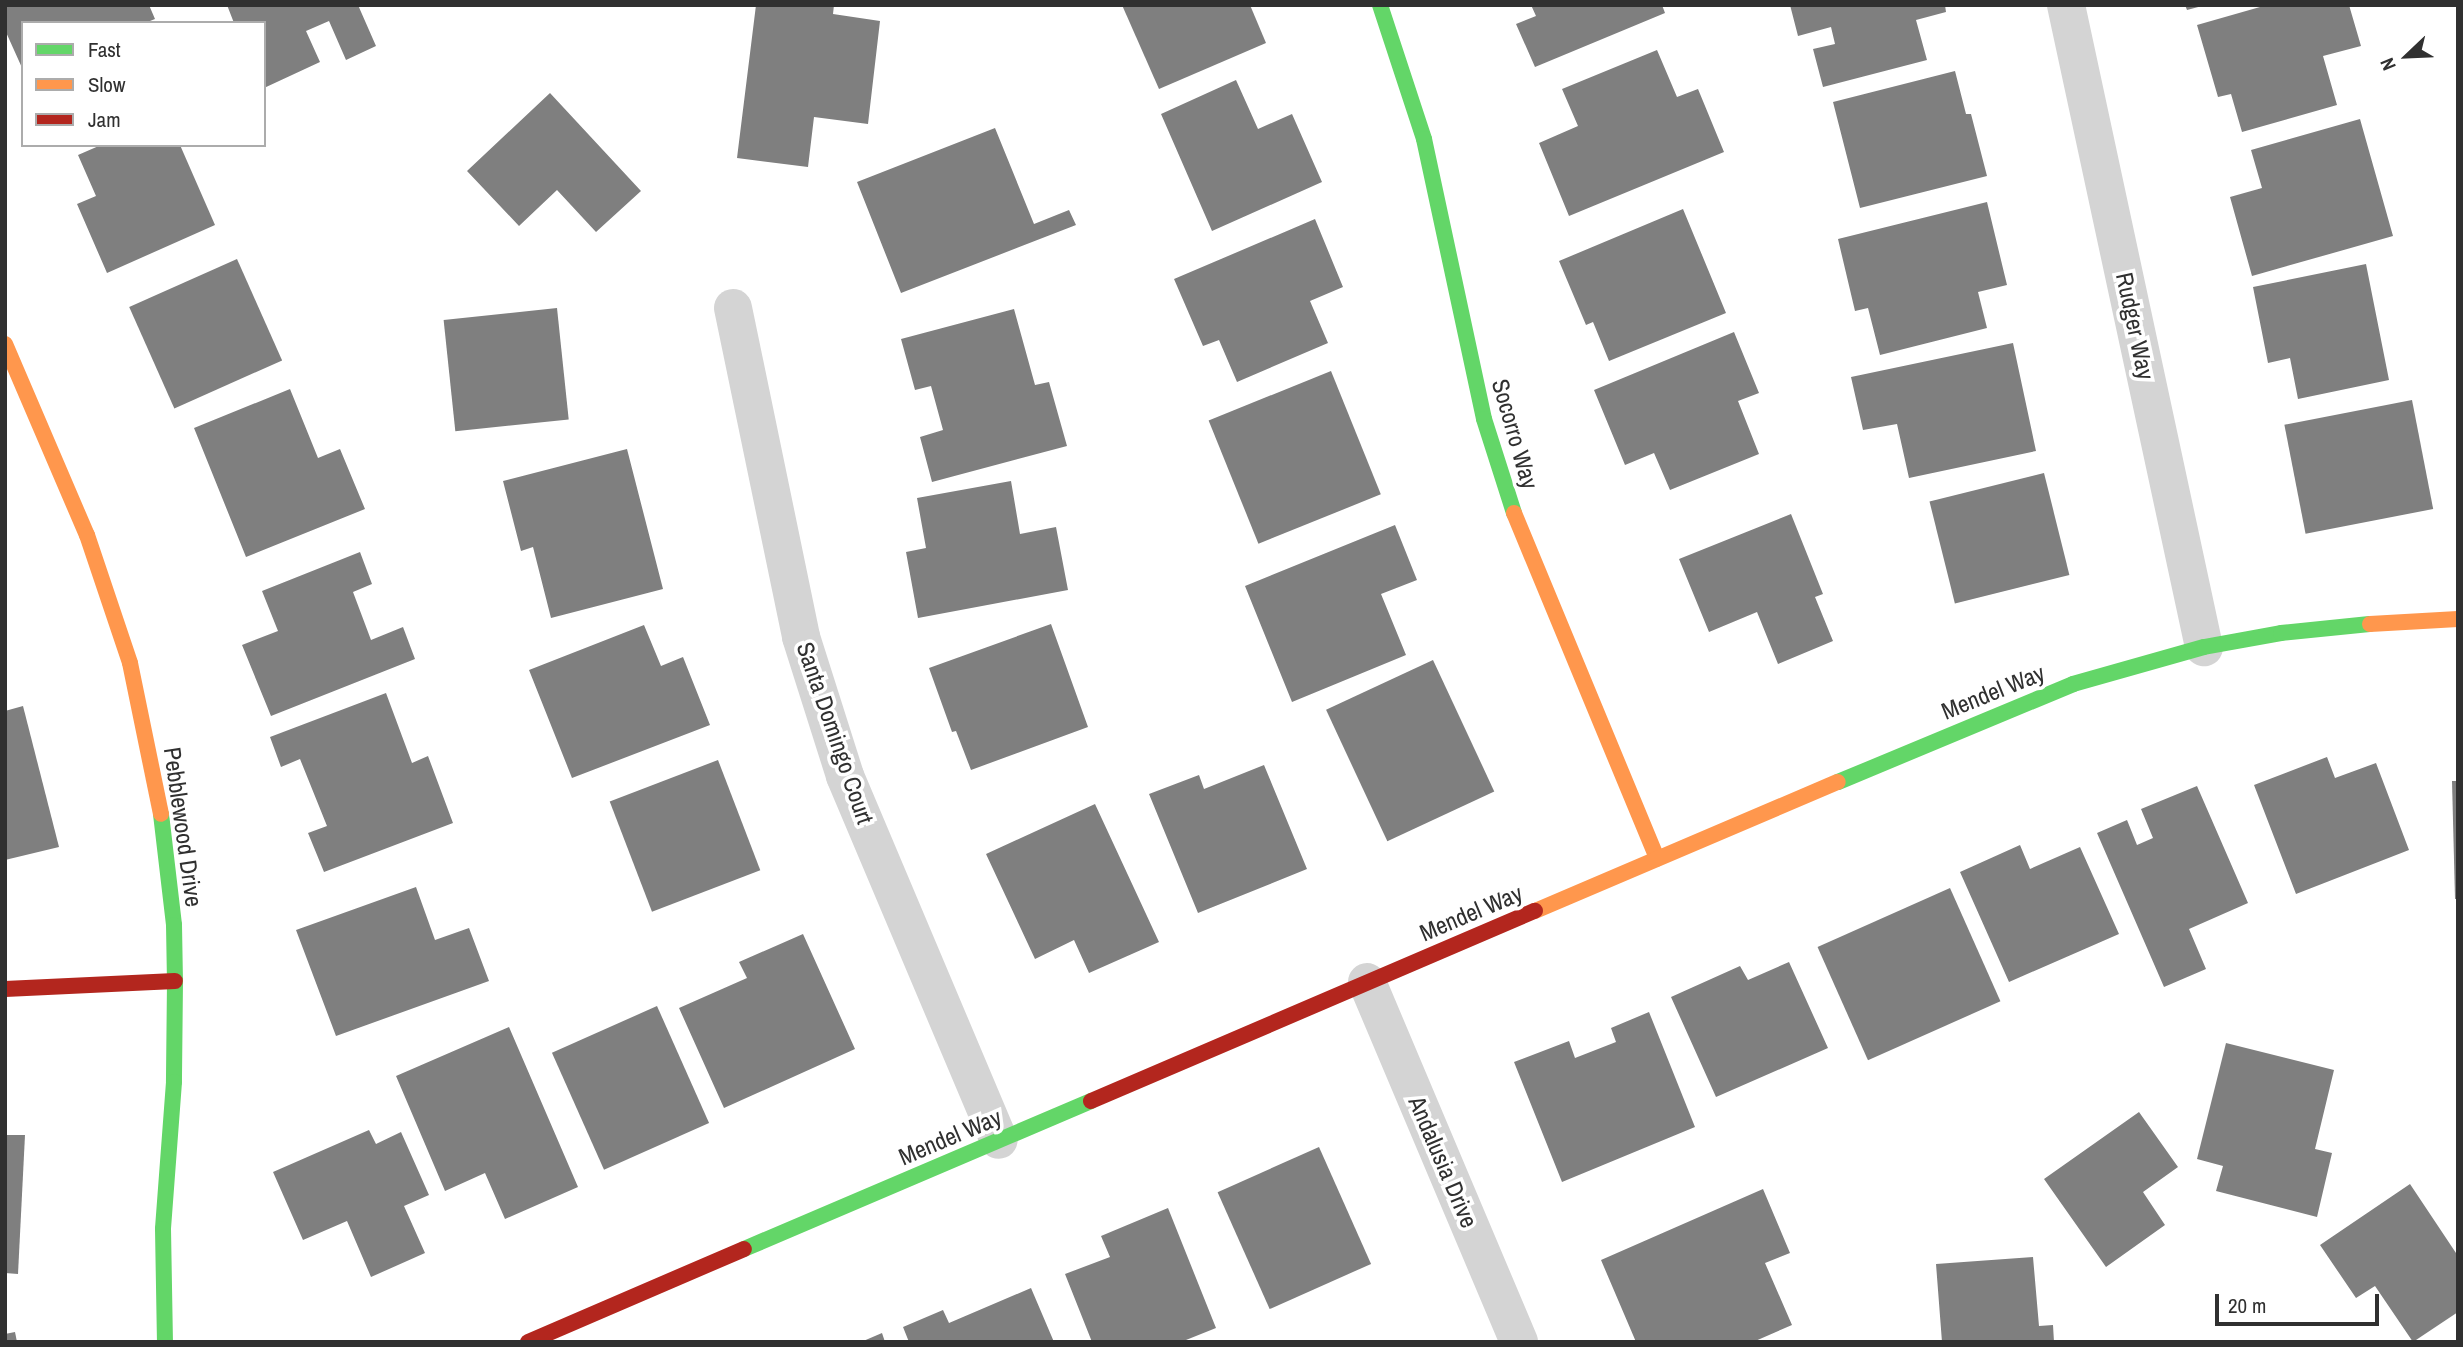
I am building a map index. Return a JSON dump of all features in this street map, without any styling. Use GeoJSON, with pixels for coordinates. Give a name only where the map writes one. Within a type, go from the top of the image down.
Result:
{"type":"FeatureCollection","features":[{"type":"Feature","properties":{"kind":"street","name":"Socorro Way"},"geometry":{"type":"LineString","coordinates":[[1380,5],[1424,139],[1483,419],[1523,540],[1657,859]]}},
{"type":"Feature","properties":{"kind":"street","name":"Rudger Way"},"geometry":{"type":"LineString","coordinates":[[2066,5],[2204,647]]}},
{"type":"Feature","properties":{"kind":"street","name":"Santa Domingo Court"},"geometry":{"type":"LineString","coordinates":[[733,308],[801,637],[845,776],[999,1140]]}},
{"type":"Feature","properties":{"kind":"street","name":"Pebblewood Drive"},"geometry":{"type":"LineString","coordinates":[[5,344],[87,535],[130,663],[159,792],[174,925],[176,981],[174,1082],[163,1229],[165,1342]]}},
{"type":"Feature","properties":{"kind":"street","name":"Mendel Way"},"geometry":{"type":"LineString","coordinates":[[528,1342],[1367,982],[2073,684],[2204,647],[2281,633],[2365,624],[2458,620]]}},
{"type":"Feature","properties":{"kind":"street"},"geometry":{"type":"LineString","coordinates":[[5,989],[176,981]]}},
{"type":"Feature","properties":{"kind":"street","name":"Andalusia Drive"},"geometry":{"type":"LineString","coordinates":[[1367,982],[1519,1342]]}},
{"type":"Feature","properties":{"kind":"building"},"geometry":{"type":"Polygon","coordinates":[[[5,5],[149,5],[155,19],[21,21],[21,66],[5,30],[5,5]]]}},
{"type":"Feature","properties":{"kind":"building"},"geometry":{"type":"Polygon","coordinates":[[[227,5],[358,5],[376,46],[346,60],[329,21],[306,31],[320,62],[266,87],[266,21],[233,21],[227,5]]]}},
{"type":"Feature","properties":{"kind":"building"},"geometry":{"type":"Polygon","coordinates":[[[756,5],[834,5],[833,14],[880,21],[868,124],[814,117],[808,167],[737,158],[756,5]]]}},
{"type":"Feature","properties":{"kind":"building"},"geometry":{"type":"Polygon","coordinates":[[[1122,5],[1250,5],[1266,43],[1159,89],[1122,5]]]}},
{"type":"Feature","properties":{"kind":"building"},"geometry":{"type":"Polygon","coordinates":[[[1531,5],[1662,5],[1665,13],[1535,67],[1516,24],[1536,16],[1531,5]]]}},
{"type":"Feature","properties":{"kind":"building"},"geometry":{"type":"Polygon","coordinates":[[[1790,5],[1945,5],[1946,12],[1916,20],[1927,60],[1823,87],[1813,49],[1835,44],[1831,27],[1798,36],[1790,5]]]}},
{"type":"Feature","properties":{"kind":"building"},"geometry":{"type":"Polygon","coordinates":[[[2185,5],[2202,5],[2202,6],[2187,10],[2185,5]]]}},
{"type":"Feature","properties":{"kind":"building"},"geometry":{"type":"Polygon","coordinates":[[[2267,5],[2349,5],[2361,46],[2323,56],[2337,105],[2242,132],[2231,94],[2218,97],[2197,25],[2267,5]]]}},
{"type":"Feature","properties":{"kind":"building"},"geometry":{"type":"Polygon","coordinates":[[[1657,50],[1677,97],[1698,89],[1724,152],[1569,216],[1539,143],[1578,126],[1562,89],[1657,50]]]}},
{"type":"Feature","properties":{"kind":"building"},"geometry":{"type":"Polygon","coordinates":[[[1955,71],[1966,114],[1971,114],[1987,176],[1860,208],[1833,102],[1955,71]]]}},
{"type":"Feature","properties":{"kind":"building"},"geometry":{"type":"Polygon","coordinates":[[[1236,80],[1258,129],[1292,114],[1322,182],[1212,231],[1161,114],[1236,80]]]}},
{"type":"Feature","properties":{"kind":"building"},"geometry":{"type":"Polygon","coordinates":[[[550,93],[641,191],[596,232],[557,190],[519,226],[467,171],[550,93]]]}},
{"type":"Feature","properties":{"kind":"building"},"geometry":{"type":"Polygon","coordinates":[[[2360,119],[2393,236],[2252,276],[2230,197],[2262,188],[2251,150],[2360,119]]]}},
{"type":"Feature","properties":{"kind":"building"},"geometry":{"type":"Polygon","coordinates":[[[995,128],[1034,224],[1069,210],[1076,225],[901,293],[857,182],[995,128]]]}},
{"type":"Feature","properties":{"kind":"building"},"geometry":{"type":"Polygon","coordinates":[[[96,147],[181,147],[215,225],[107,273],[77,204],[96,196],[78,155],[96,147]]]}},
{"type":"Feature","properties":{"kind":"building"},"geometry":{"type":"Polygon","coordinates":[[[1987,202],[2007,285],[1978,292],[1987,328],[1880,355],[1868,308],[1855,311],[1838,239],[1987,202]]]}},
{"type":"Feature","properties":{"kind":"building"},"geometry":{"type":"Polygon","coordinates":[[[1683,209],[1726,313],[1609,361],[1593,322],[1586,325],[1559,261],[1683,209]]]}},
{"type":"Feature","properties":{"kind":"building"},"geometry":{"type":"Polygon","coordinates":[[[1315,219],[1343,287],[1310,301],[1328,343],[1237,382],[1219,340],[1203,346],[1174,279],[1315,219]]]}},
{"type":"Feature","properties":{"kind":"building"},"geometry":{"type":"Polygon","coordinates":[[[237,259],[282,360],[174,408],[129,307],[237,259]]]}},
{"type":"Feature","properties":{"kind":"building"},"geometry":{"type":"Polygon","coordinates":[[[2366,264],[2389,380],[2298,399],[2290,358],[2268,363],[2253,287],[2366,264]]]}},
{"type":"Feature","properties":{"kind":"building"},"geometry":{"type":"Polygon","coordinates":[[[557,308],[569,419],[455,431],[444,320],[557,308]]]}},
{"type":"Feature","properties":{"kind":"building"},"geometry":{"type":"Polygon","coordinates":[[[1014,309],[1035,385],[1049,382],[1067,446],[932,482],[920,437],[943,430],[931,386],[915,390],[901,339],[1014,309]]]}},
{"type":"Feature","properties":{"kind":"building"},"geometry":{"type":"Polygon","coordinates":[[[1734,332],[1759,393],[1738,401],[1759,454],[1670,490],[1654,453],[1625,465],[1594,390],[1734,332]]]}},
{"type":"Feature","properties":{"kind":"building"},"geometry":{"type":"Polygon","coordinates":[[[2013,343],[2036,451],[1909,478],[1897,424],[1863,430],[1851,377],[2013,343]]]}},
{"type":"Feature","properties":{"kind":"building"},"geometry":{"type":"Polygon","coordinates":[[[1331,371],[1381,494],[1258,544],[1209,420],[1331,371]]]}},
{"type":"Feature","properties":{"kind":"building"},"geometry":{"type":"Polygon","coordinates":[[[290,389],[318,458],[340,449],[365,509],[246,557],[194,428],[290,389]]]}},
{"type":"Feature","properties":{"kind":"building"},"geometry":{"type":"Polygon","coordinates":[[[2412,400],[2433,509],[2306,534],[2284,425],[2412,400]]]}},
{"type":"Feature","properties":{"kind":"building"},"geometry":{"type":"Polygon","coordinates":[[[627,449],[663,589],[551,618],[533,547],[521,551],[503,481],[627,449]]]}},
{"type":"Feature","properties":{"kind":"building"},"geometry":{"type":"Polygon","coordinates":[[[2044,473],[2069,575],[1955,603],[1930,502],[2044,473]]]}},
{"type":"Feature","properties":{"kind":"building"},"geometry":{"type":"Polygon","coordinates":[[[1011,481],[1020,534],[1056,527],[1068,590],[918,618],[906,552],[926,548],[917,498],[1011,481]]]}},
{"type":"Feature","properties":{"kind":"building"},"geometry":{"type":"Polygon","coordinates":[[[1791,514],[1823,594],[1815,597],[1833,641],[1778,664],[1757,612],[1709,632],[1679,559],[1791,514]]]}},
{"type":"Feature","properties":{"kind":"building"},"geometry":{"type":"Polygon","coordinates":[[[1395,525],[1417,580],[1381,594],[1406,655],[1292,702],[1245,586],[1395,525]]]}},
{"type":"Feature","properties":{"kind":"building"},"geometry":{"type":"Polygon","coordinates":[[[360,552],[372,584],[353,592],[371,640],[403,627],[415,659],[271,716],[242,645],[278,631],[262,591],[360,552]]]}},
{"type":"Feature","properties":{"kind":"building"},"geometry":{"type":"Polygon","coordinates":[[[1051,624],[1088,727],[971,770],[956,731],[952,732],[929,668],[1051,624]]]}},
{"type":"Feature","properties":{"kind":"building"},"geometry":{"type":"Polygon","coordinates":[[[644,625],[661,666],[683,657],[710,725],[572,778],[529,670],[644,625]]]}},
{"type":"Feature","properties":{"kind":"building"},"geometry":{"type":"Polygon","coordinates":[[[1433,660],[1494,791],[1387,841],[1326,710],[1433,660]]]}},
{"type":"Feature","properties":{"kind":"building"},"geometry":{"type":"Polygon","coordinates":[[[386,693],[412,763],[428,756],[453,823],[324,872],[308,833],[327,826],[300,759],[281,767],[270,737],[386,693]]]}},
{"type":"Feature","properties":{"kind":"building"},"geometry":{"type":"Polygon","coordinates":[[[23,706],[59,847],[5,860],[5,711],[23,706]]]}},
{"type":"Feature","properties":{"kind":"building"},"geometry":{"type":"Polygon","coordinates":[[[2327,757],[2335,778],[2376,763],[2409,850],[2296,894],[2254,785],[2327,757]]]}},
{"type":"Feature","properties":{"kind":"building"},"geometry":{"type":"Polygon","coordinates":[[[718,760],[760,870],[652,912],[610,802],[718,760]]]}},
{"type":"Feature","properties":{"kind":"building"},"geometry":{"type":"Polygon","coordinates":[[[1264,765],[1307,869],[1198,913],[1149,794],[1199,775],[1204,789],[1264,765]]]}},
{"type":"Feature","properties":{"kind":"building"},"geometry":{"type":"Polygon","coordinates":[[[2452,781],[2458,781],[2458,899],[2455,899],[2452,781]]]}},
{"type":"Feature","properties":{"kind":"building"},"geometry":{"type":"Polygon","coordinates":[[[2197,786],[2248,903],[2189,929],[2206,969],[2164,987],[2097,833],[2127,820],[2137,845],[2153,838],[2141,809],[2197,786]]]}},
{"type":"Feature","properties":{"kind":"building"},"geometry":{"type":"Polygon","coordinates":[[[1095,804],[1159,942],[1089,973],[1074,940],[1035,959],[986,854],[1095,804]]]}},
{"type":"Feature","properties":{"kind":"building"},"geometry":{"type":"Polygon","coordinates":[[[2020,845],[2030,869],[2080,847],[2119,934],[2009,982],[1960,872],[2020,845]]]}},
{"type":"Feature","properties":{"kind":"building"},"geometry":{"type":"Polygon","coordinates":[[[416,887],[435,940],[469,928],[489,981],[336,1036],[296,930],[416,887]]]}},
{"type":"Feature","properties":{"kind":"building"},"geometry":{"type":"Polygon","coordinates":[[[1950,888],[2000,1001],[1868,1060],[1818,947],[1950,888]]]}},
{"type":"Feature","properties":{"kind":"building"},"geometry":{"type":"Polygon","coordinates":[[[803,934],[855,1049],[724,1108],[679,1008],[747,978],[739,962],[803,934]]]}},
{"type":"Feature","properties":{"kind":"building"},"geometry":{"type":"Polygon","coordinates":[[[1789,962],[1828,1048],[1716,1097],[1671,997],[1740,966],[1748,980],[1789,962]]]}},
{"type":"Feature","properties":{"kind":"building"},"geometry":{"type":"Polygon","coordinates":[[[657,1006],[709,1123],[604,1170],[552,1053],[657,1006]]]}},
{"type":"Feature","properties":{"kind":"building"},"geometry":{"type":"Polygon","coordinates":[[[1649,1012],[1695,1127],[1562,1182],[1514,1062],[1569,1041],[1575,1058],[1616,1042],[1611,1028],[1649,1012]]]}},
{"type":"Feature","properties":{"kind":"building"},"geometry":{"type":"Polygon","coordinates":[[[509,1027],[578,1187],[505,1219],[485,1173],[445,1191],[396,1076],[509,1027]]]}},
{"type":"Feature","properties":{"kind":"building"},"geometry":{"type":"Polygon","coordinates":[[[2226,1043],[2334,1070],[2315,1149],[2332,1153],[2317,1217],[2216,1191],[2223,1166],[2197,1159],[2226,1043]]]}},
{"type":"Feature","properties":{"kind":"building"},"geometry":{"type":"Polygon","coordinates":[[[2139,1112],[2178,1167],[2143,1192],[2165,1225],[2106,1267],[2044,1179],[2139,1112]]]}},
{"type":"Feature","properties":{"kind":"building"},"geometry":{"type":"Polygon","coordinates":[[[369,1130],[376,1144],[401,1132],[429,1195],[404,1206],[425,1253],[371,1277],[347,1221],[303,1240],[273,1172],[369,1130]]]}},
{"type":"Feature","properties":{"kind":"building"},"geometry":{"type":"Polygon","coordinates":[[[5,1135],[25,1135],[18,1274],[5,1273],[5,1135]]]}},
{"type":"Feature","properties":{"kind":"building"},"geometry":{"type":"Polygon","coordinates":[[[1319,1147],[1371,1264],[1270,1309],[1218,1192],[1319,1147]]]}},
{"type":"Feature","properties":{"kind":"building"},"geometry":{"type":"Polygon","coordinates":[[[2410,1184],[2458,1256],[2458,1312],[2413,1342],[2375,1286],[2356,1298],[2320,1245],[2410,1184]]]}},
{"type":"Feature","properties":{"kind":"building"},"geometry":{"type":"Polygon","coordinates":[[[1763,1189],[1790,1253],[1765,1263],[1792,1325],[1753,1342],[1636,1342],[1601,1260],[1763,1189]]]}},
{"type":"Feature","properties":{"kind":"building"},"geometry":{"type":"Polygon","coordinates":[[[1168,1208],[1216,1328],[1181,1342],[1092,1342],[1065,1274],[1110,1257],[1101,1236],[1168,1208]]]}},
{"type":"Feature","properties":{"kind":"building"},"geometry":{"type":"Polygon","coordinates":[[[2033,1257],[2039,1326],[2053,1325],[2054,1342],[1942,1342],[1936,1264],[2033,1257]]]}},
{"type":"Feature","properties":{"kind":"building"},"geometry":{"type":"Polygon","coordinates":[[[1031,1288],[1054,1342],[909,1342],[903,1327],[943,1310],[949,1323],[1031,1288]]]}},
{"type":"Feature","properties":{"kind":"building"},"geometry":{"type":"Polygon","coordinates":[[[15,1332],[17,1342],[5,1342],[5,1334],[15,1332]]]}},
{"type":"Feature","properties":{"kind":"building"},"geometry":{"type":"Polygon","coordinates":[[[882,1333],[885,1342],[861,1342],[882,1333]]]}},
{"type":"Feature","properties":{"kind":"traffic: fast"},"geometry":{"type":"LineString","coordinates":[[1380,5],[1424,139],[1484,419],[1514,513]]}},
{"type":"Feature","properties":{"kind":"traffic: fast"},"geometry":{"type":"LineString","coordinates":[[1838,782],[2073,684],[2204,647],[2281,633],[2370,624]]}},
{"type":"Feature","properties":{"kind":"traffic: fast"},"geometry":{"type":"LineString","coordinates":[[161,814],[174,925],[175,981],[174,1082],[163,1229],[165,1342]]}},
{"type":"Feature","properties":{"kind":"traffic: fast"},"geometry":{"type":"LineString","coordinates":[[744,1249],[1091,1101]]}},
{"type":"Feature","properties":{"kind":"traffic: slow"},"geometry":{"type":"LineString","coordinates":[[5,344],[87,535],[130,663],[161,814]]}},
{"type":"Feature","properties":{"kind":"traffic: slow"},"geometry":{"type":"LineString","coordinates":[[1514,513],[1657,859]]}},
{"type":"Feature","properties":{"kind":"traffic: slow"},"geometry":{"type":"LineString","coordinates":[[2370,624],[2458,619]]}},
{"type":"Feature","properties":{"kind":"traffic: slow"},"geometry":{"type":"LineString","coordinates":[[1535,911],[1838,782]]}},
{"type":"Feature","properties":{"kind":"traffic: jam"},"geometry":{"type":"LineString","coordinates":[[1091,1101],[1535,911]]}},
{"type":"Feature","properties":{"kind":"traffic: jam"},"geometry":{"type":"LineString","coordinates":[[5,989],[175,981]]}},
{"type":"Feature","properties":{"kind":"traffic: jam"},"geometry":{"type":"LineString","coordinates":[[528,1342],[744,1249]]}}]}
